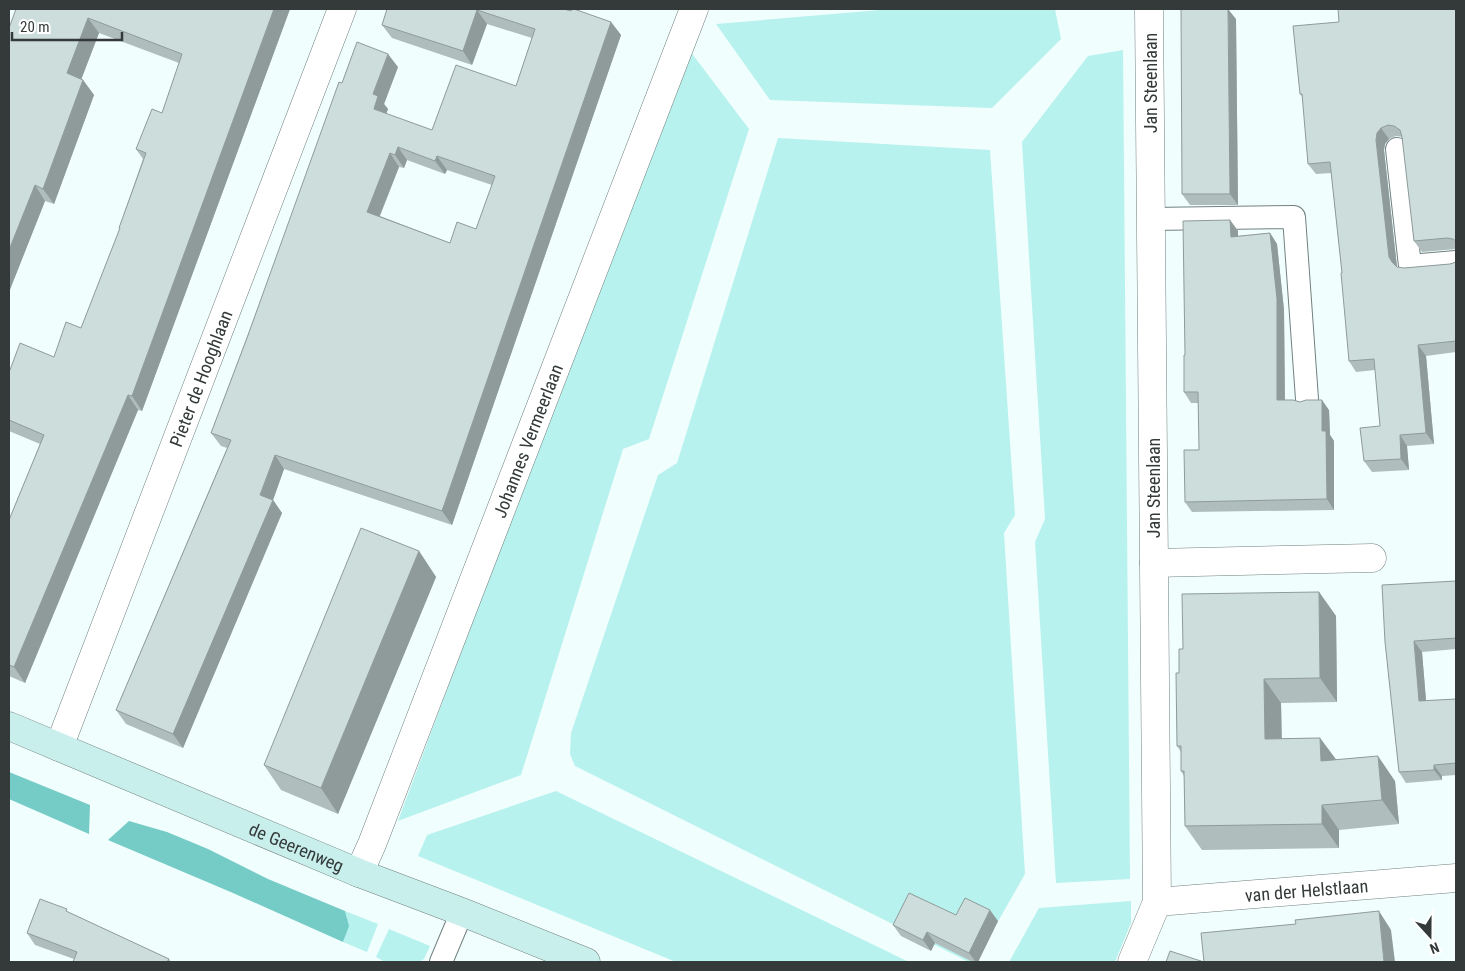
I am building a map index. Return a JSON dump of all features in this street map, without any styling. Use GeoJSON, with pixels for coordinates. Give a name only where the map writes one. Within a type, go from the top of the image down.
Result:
{"type":"FeatureCollection","features":[{"type":"Feature","properties":{"kind":"main road","name":"de Geerenweg"},"geometry":{"type":"LineString","coordinates":[[9,726],[359,873],[586,962]]}},
{"type":"Feature","properties":{"kind":"street","name":"Pieter de Hooghlaan"},"geometry":{"type":"LineString","coordinates":[[59,747],[342,9]]}},
{"type":"Feature","properties":{"kind":"street","name":"Johannes Vermeerlaan"},"geometry":{"type":"LineString","coordinates":[[359,873],[372,844],[694,9]]}},
{"type":"Feature","properties":{"kind":"street","name":"Jan Steenlaan"},"geometry":{"type":"LineString","coordinates":[[1132,962],[1157,902],[1149,9]]}},
{"type":"Feature","properties":{"kind":"street"},"geometry":{"type":"LineString","coordinates":[[1154,563],[1372,558]]}},
{"type":"Feature","properties":{"kind":"street","name":"van der Helstlaan"},"geometry":{"type":"LineString","coordinates":[[1157,902],[1456,878]]}},
{"type":"Feature","properties":{"kind":"lane"},"geometry":{"type":"LineString","coordinates":[[1397,149],[1410,266],[1456,262]]}},
{"type":"Feature","properties":{"kind":"lane"},"geometry":{"type":"LineString","coordinates":[[1151,219],[1294,217],[1306,399]]}},
{"type":"Feature","properties":{"kind":"lane"},"geometry":{"type":"LineString","coordinates":[[441,962],[462,912]]}},
{"type":"Feature","properties":{"kind":"shaded area"},"geometry":{"type":"Polygon","coordinates":[[[892,9],[1055,9],[1061,39],[992,108],[770,100],[716,24],[892,9]]]}},
{"type":"Feature","properties":{"kind":"shaded area"},"geometry":{"type":"Polygon","coordinates":[[[687,47],[749,129],[649,439],[623,449],[521,775],[398,821],[687,47]]]}},
{"type":"Feature","properties":{"kind":"shaded area"},"geometry":{"type":"Polygon","coordinates":[[[1123,50],[1130,879],[1056,883],[1035,542],[1045,519],[1022,142],[1088,56],[1123,50]]]}},
{"type":"Feature","properties":{"kind":"shaded area"},"geometry":{"type":"Polygon","coordinates":[[[778,138],[990,150],[1015,515],[1004,533],[1025,874],[975,962],[969,962],[575,766],[570,754],[571,733],[658,475],[677,463],[778,138]]]}},
{"type":"Feature","properties":{"kind":"shaded area"},"geometry":{"type":"Polygon","coordinates":[[[9,772],[90,805],[89,834],[9,799],[9,772]]]}},
{"type":"Feature","properties":{"kind":"shaded area"},"geometry":{"type":"Polygon","coordinates":[[[556,791],[909,962],[676,962],[418,856],[427,835],[556,791]]]}},
{"type":"Feature","properties":{"kind":"shaded area"},"geometry":{"type":"Polygon","coordinates":[[[129,821],[167,832],[208,849],[268,879],[345,911],[349,926],[343,942],[108,840],[129,821]]]}},
{"type":"Feature","properties":{"kind":"shaded area"},"geometry":{"type":"Polygon","coordinates":[[[1131,901],[1131,923],[1115,962],[1009,962],[1039,908],[1131,901]]]}},
{"type":"Feature","properties":{"kind":"shaded area"},"geometry":{"type":"Polygon","coordinates":[[[345,911],[378,924],[367,952],[343,942],[347,926],[345,911]]]}},
{"type":"Feature","properties":{"kind":"shaded area"},"geometry":{"type":"Polygon","coordinates":[[[389,929],[430,946],[424,959],[419,962],[385,962],[376,957],[389,929]]]}},
{"type":"Feature","properties":{"kind":"building"},"geometry":{"type":"Polygon","coordinates":[[[16,9],[274,9],[132,396],[128,395],[14,667],[9,665],[9,520],[44,435],[9,420],[9,369],[20,343],[54,357],[66,322],[81,328],[120,228],[146,153],[136,149],[152,109],[162,113],[182,54],[88,18],[67,73],[83,80],[43,189],[35,185],[9,250],[9,28],[16,9]]]}},
{"type":"Feature","properties":{"kind":"building"},"geometry":{"type":"Polygon","coordinates":[[[387,9],[564,9],[571,11],[574,9],[611,22],[442,511],[275,455],[260,495],[273,500],[173,734],[116,710],[231,440],[211,433],[339,82],[342,83],[357,42],[388,54],[373,94],[378,96],[374,109],[432,130],[456,65],[516,86],[535,29],[477,10],[463,51],[382,25],[387,9]],[[398,147],[395,155],[390,153],[367,212],[450,243],[457,222],[476,229],[495,176],[437,156],[435,161],[398,147]]]}},
{"type":"Feature","properties":{"kind":"building"},"geometry":{"type":"Polygon","coordinates":[[[1181,9],[1228,9],[1230,194],[1182,194],[1181,9]]]}},
{"type":"Feature","properties":{"kind":"building"},"geometry":{"type":"Polygon","coordinates":[[[1338,9],[1456,9],[1456,241],[1447,238],[1414,241],[1400,130],[1388,125],[1381,128],[1377,133],[1376,140],[1389,257],[1392,262],[1397,267],[1404,268],[1456,262],[1456,341],[1418,345],[1426,433],[1400,435],[1401,459],[1364,461],[1360,428],[1380,426],[1374,359],[1349,361],[1330,162],[1308,164],[1302,94],[1300,94],[1293,26],[1339,22],[1338,9]]]}},
{"type":"Feature","properties":{"kind":"building"},"geometry":{"type":"Polygon","coordinates":[[[1230,220],[1231,237],[1270,233],[1277,299],[1277,400],[1300,402],[1322,400],[1322,431],[1326,431],[1327,499],[1185,502],[1184,450],[1199,450],[1198,392],[1184,392],[1183,221],[1230,220]]]}},
{"type":"Feature","properties":{"kind":"building"},"geometry":{"type":"Polygon","coordinates":[[[361,528],[419,551],[321,788],[264,765],[361,528]]]}},
{"type":"Feature","properties":{"kind":"building"},"geometry":{"type":"Polygon","coordinates":[[[1456,581],[1456,638],[1414,641],[1419,701],[1456,699],[1456,763],[1434,765],[1434,770],[1399,772],[1385,642],[1382,585],[1456,581]]]}},
{"type":"Feature","properties":{"kind":"building"},"geometry":{"type":"Polygon","coordinates":[[[1319,592],[1320,678],[1264,679],[1265,739],[1320,738],[1321,761],[1378,756],[1382,800],[1322,805],[1322,824],[1185,826],[1184,771],[1181,771],[1181,746],[1177,746],[1176,673],[1179,673],[1179,649],[1183,649],[1182,594],[1319,592]]]}},
{"type":"Feature","properties":{"kind":"building"},"geometry":{"type":"Polygon","coordinates":[[[909,893],[956,915],[965,898],[990,910],[969,953],[927,932],[923,940],[893,925],[909,893]]]}},
{"type":"Feature","properties":{"kind":"building"},"geometry":{"type":"Polygon","coordinates":[[[40,899],[67,909],[66,911],[169,959],[167,962],[73,962],[77,952],[27,933],[40,899]]]}},
{"type":"Feature","properties":{"kind":"building"},"geometry":{"type":"Polygon","coordinates":[[[1379,911],[1384,962],[1204,962],[1201,933],[1296,924],[1295,920],[1379,911]]]}},
{"type":"Feature","properties":{"kind":"building"},"geometry":{"type":"Polygon","coordinates":[[[1170,951],[1204,962],[1166,962],[1170,951]]]}}]}
